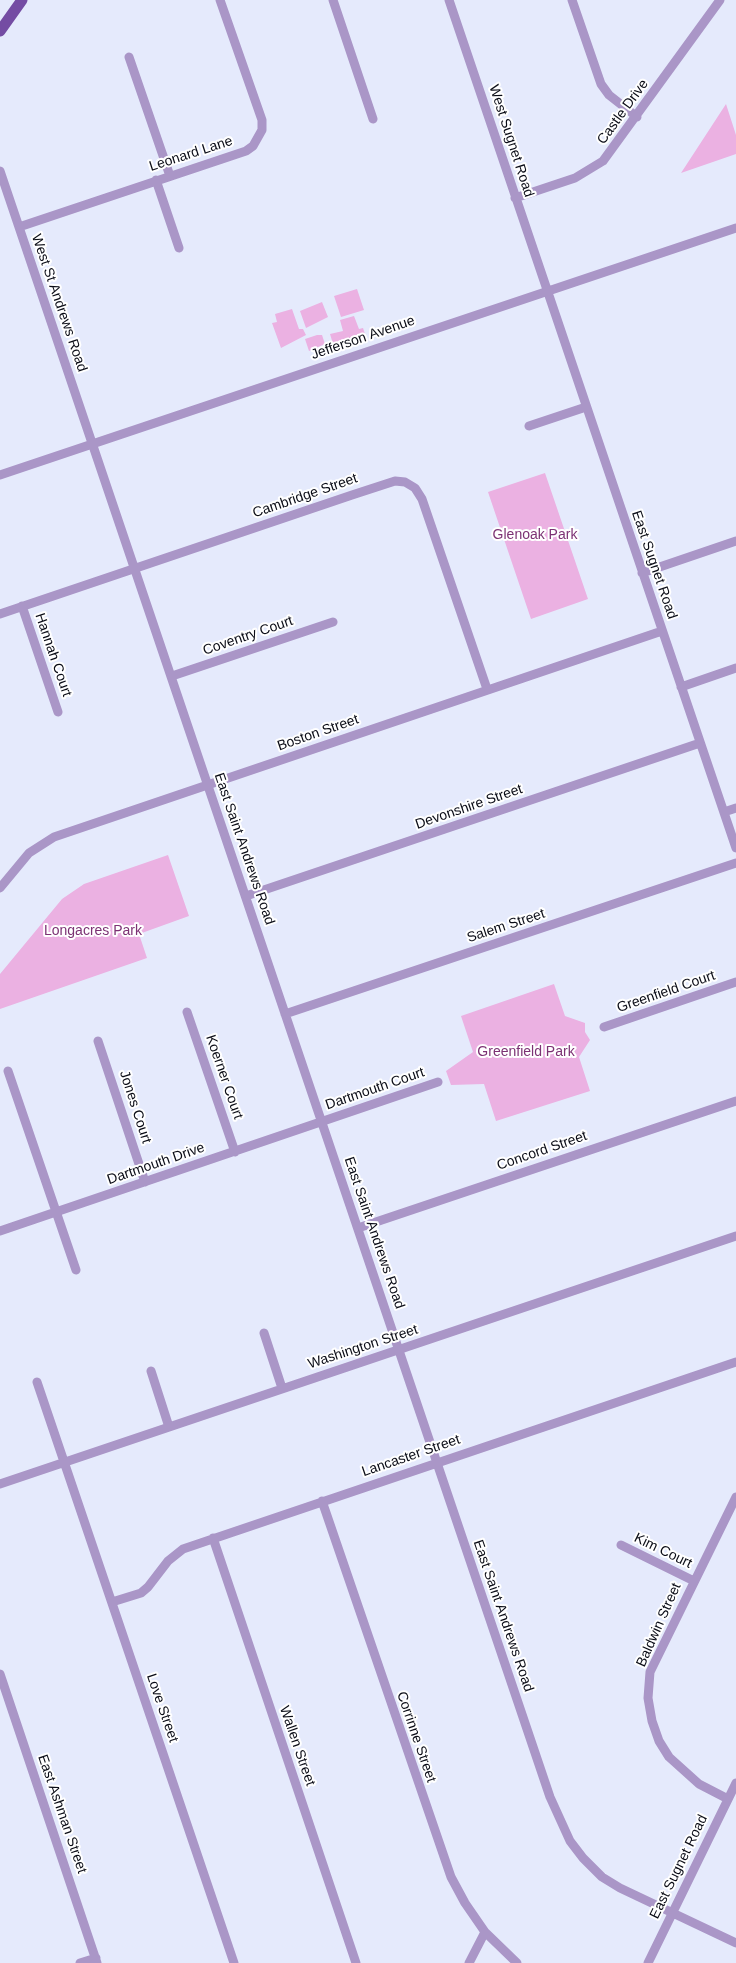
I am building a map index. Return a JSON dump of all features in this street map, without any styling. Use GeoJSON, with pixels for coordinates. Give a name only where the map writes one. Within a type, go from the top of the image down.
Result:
{"type":"FeatureCollection","features":[{"type":"Feature","properties":{"kind":"main road"},"geometry":{"type":"LineString","coordinates":[[0,31],[22,0]]}},
{"type":"Feature","properties":{"kind":"street","name":"Leonard Lane"},"geometry":{"type":"LineString","coordinates":[[19,227],[246,151],[252,146],[262,130],[262,120],[220,0]]}},
{"type":"Feature","properties":{"kind":"street"},"geometry":{"type":"LineString","coordinates":[[333,0],[373,119]]}},
{"type":"Feature","properties":{"kind":"street","name":"West Sugnet Road"},"geometry":{"type":"LineString","coordinates":[[449,0],[547,291]]}},
{"type":"Feature","properties":{"kind":"street"},"geometry":{"type":"LineString","coordinates":[[572,0],[601,84],[609,95],[638,117]]}},
{"type":"Feature","properties":{"kind":"street","name":"Castle Drive"},"geometry":{"type":"LineString","coordinates":[[516,198],[575,178],[597,166],[610,155],[720,0]]}},
{"type":"Feature","properties":{"kind":"street"},"geometry":{"type":"LineString","coordinates":[[129,57],[170,176]]}},
{"type":"Feature","properties":{"kind":"street","name":"West St Andrews Road"},"geometry":{"type":"LineString","coordinates":[[0,171],[92,444]]}},
{"type":"Feature","properties":{"kind":"street"},"geometry":{"type":"LineString","coordinates":[[156,180],[179,248]]}},
{"type":"Feature","properties":{"kind":"street","name":"Jefferson Avenue"},"geometry":{"type":"LineString","coordinates":[[0,475],[736,228]]}},
{"type":"Feature","properties":{"kind":"street","name":"East Sugnet Road"},"geometry":{"type":"LineString","coordinates":[[547,291],[736,848]]}},
{"type":"Feature","properties":{"kind":"street"},"geometry":{"type":"LineString","coordinates":[[529,426],[586,408]]}},
{"type":"Feature","properties":{"kind":"street","name":"East Saint Andrews Road"},"geometry":{"type":"LineString","coordinates":[[92,444],[550,1797],[570,1840],[583,1858],[602,1877],[620,1888],[736,1943]]}},
{"type":"Feature","properties":{"kind":"street","name":"Cambridge Street"},"geometry":{"type":"LineString","coordinates":[[0,614],[395,481],[405,482],[415,488],[422,499],[487,689]]}},
{"type":"Feature","properties":{"kind":"street"},"geometry":{"type":"LineString","coordinates":[[642,573],[736,541]]}},
{"type":"Feature","properties":{"kind":"street","name":"Hannah Court"},"geometry":{"type":"LineString","coordinates":[[22,606],[58,712]]}},
{"type":"Feature","properties":{"kind":"street","name":"Coventry Court"},"geometry":{"type":"LineString","coordinates":[[172,676],[333,622]]}},
{"type":"Feature","properties":{"kind":"street","name":"Boston Street"},"geometry":{"type":"LineString","coordinates":[[0,888],[29,853],[54,836],[662,631]]}},
{"type":"Feature","properties":{"kind":"street"},"geometry":{"type":"LineString","coordinates":[[681,687],[736,668]]}},
{"type":"Feature","properties":{"kind":"street","name":"Devonshire Street"},"geometry":{"type":"LineString","coordinates":[[246,896],[700,743]]}},
{"type":"Feature","properties":{"kind":"street"},"geometry":{"type":"LineString","coordinates":[[724,812],[736,808]]}},
{"type":"Feature","properties":{"kind":"street","name":"Salem Street"},"geometry":{"type":"LineString","coordinates":[[286,1014],[736,864]]}},
{"type":"Feature","properties":{"kind":"street","name":"Greenfield Court"},"geometry":{"type":"LineString","coordinates":[[604,1027],[736,982]]}},
{"type":"Feature","properties":{"kind":"street","name":"Koerner Court"},"geometry":{"type":"LineString","coordinates":[[187,1012],[235,1152]]}},
{"type":"Feature","properties":{"kind":"street","name":"Jones Court"},"geometry":{"type":"LineString","coordinates":[[98,1041],[145,1182]]}},
{"type":"Feature","properties":{"kind":"street"},"geometry":{"type":"LineString","coordinates":[[8,1071],[76,1270]]}},
{"type":"Feature","properties":{"kind":"street","name":"Dartmouth Court"},"geometry":{"type":"LineString","coordinates":[[322,1123],[438,1082]]}},
{"type":"Feature","properties":{"kind":"street","name":"Concord Street"},"geometry":{"type":"LineString","coordinates":[[358,1228],[736,1101]]}},
{"type":"Feature","properties":{"kind":"street","name":"Dartmouth Drive"},"geometry":{"type":"LineString","coordinates":[[0,1231],[322,1123]]}},
{"type":"Feature","properties":{"kind":"street","name":"Washington Street"},"geometry":{"type":"LineString","coordinates":[[0,1484],[736,1236]]}},
{"type":"Feature","properties":{"kind":"street"},"geometry":{"type":"LineString","coordinates":[[264,1333],[282,1388]]}},
{"type":"Feature","properties":{"kind":"street","name":"Lancaster Street"},"geometry":{"type":"LineString","coordinates":[[112,1602],[141,1593],[154,1582],[175,1554],[213,1538],[736,1362]]}},
{"type":"Feature","properties":{"kind":"street"},"geometry":{"type":"LineString","coordinates":[[151,1371],[169,1427]]}},
{"type":"Feature","properties":{"kind":"street","name":"Love Street"},"geometry":{"type":"LineString","coordinates":[[36,1382],[65,1462],[234,1963]]}},
{"type":"Feature","properties":{"kind":"street","name":"Baldwin Street"},"geometry":{"type":"LineString","coordinates":[[728,1799],[699,1784],[669,1757],[659,1741],[652,1721],[648,1698],[650,1672],[736,1497]]}},
{"type":"Feature","properties":{"kind":"street","name":"Corrinne Street"},"geometry":{"type":"LineString","coordinates":[[322,1501],[441,1852],[465,1902],[486,1932],[517,1963]]}},
{"type":"Feature","properties":{"kind":"street","name":"Wallen Street"},"geometry":{"type":"LineString","coordinates":[[213,1538],[356,1963]]}},
{"type":"Feature","properties":{"kind":"street","name":"Kim Court"},"geometry":{"type":"LineString","coordinates":[[621,1545],[694,1581]]}},
{"type":"Feature","properties":{"kind":"street","name":"East Ashman Street"},"geometry":{"type":"LineString","coordinates":[[0,1674],[96,1960]]}},
{"type":"Feature","properties":{"kind":"street","name":"East Sugnet Road"},"geometry":{"type":"LineString","coordinates":[[648,1963],[736,1783]]}},
{"type":"Feature","properties":{"kind":"street"},"geometry":{"type":"LineString","coordinates":[[469,1963],[486,1932]]}},
{"type":"Feature","properties":{"kind":"street"},"geometry":{"type":"LineString","coordinates":[[80,1963],[96,1960]]}},
{"type":"Feature","properties":{"kind":"green space"},"geometry":{"type":"Polygon","coordinates":[[[726,104],[736,135],[736,154],[681,173],[726,104]]]}},
{"type":"Feature","properties":{"kind":"green space"},"geometry":{"type":"Polygon","coordinates":[[[357,289],[364,310],[341,317],[334,296],[357,289]]]}},
{"type":"Feature","properties":{"kind":"green space"},"geometry":{"type":"Polygon","coordinates":[[[322,302],[328,317],[306,328],[300,311],[322,302]]]}},
{"type":"Feature","properties":{"kind":"green space"},"geometry":{"type":"Polygon","coordinates":[[[292,309],[299,329],[303,329],[306,335],[281,348],[272,323],[277,322],[275,314],[292,309]]]}},
{"type":"Feature","properties":{"kind":"green space"},"geometry":{"type":"Polygon","coordinates":[[[354,316],[359,329],[363,328],[365,334],[333,344],[330,334],[343,331],[340,320],[354,316]]]}},
{"type":"Feature","properties":{"kind":"green space"},"geometry":{"type":"Polygon","coordinates":[[[322,335],[325,344],[309,351],[305,339],[322,335]]]}},
{"type":"Feature","properties":{"kind":"green space","name":"Glenoak Park"},"geometry":{"type":"Polygon","coordinates":[[[545,473],[588,599],[531,619],[488,492],[545,473]]]}},
{"type":"Feature","properties":{"kind":"green space","name":"Longacres Park"},"geometry":{"type":"Polygon","coordinates":[[[168,855],[189,916],[139,934],[147,958],[0,1009],[0,974],[62,899],[84,884],[168,855]]]}},
{"type":"Feature","properties":{"kind":"green space","name":"Greenfield Park"},"geometry":{"type":"Polygon","coordinates":[[[554,984],[565,1016],[585,1023],[585,1032],[590,1040],[579,1057],[590,1091],[496,1121],[484,1084],[451,1085],[446,1071],[473,1052],[461,1016],[554,984]]]}}]}
